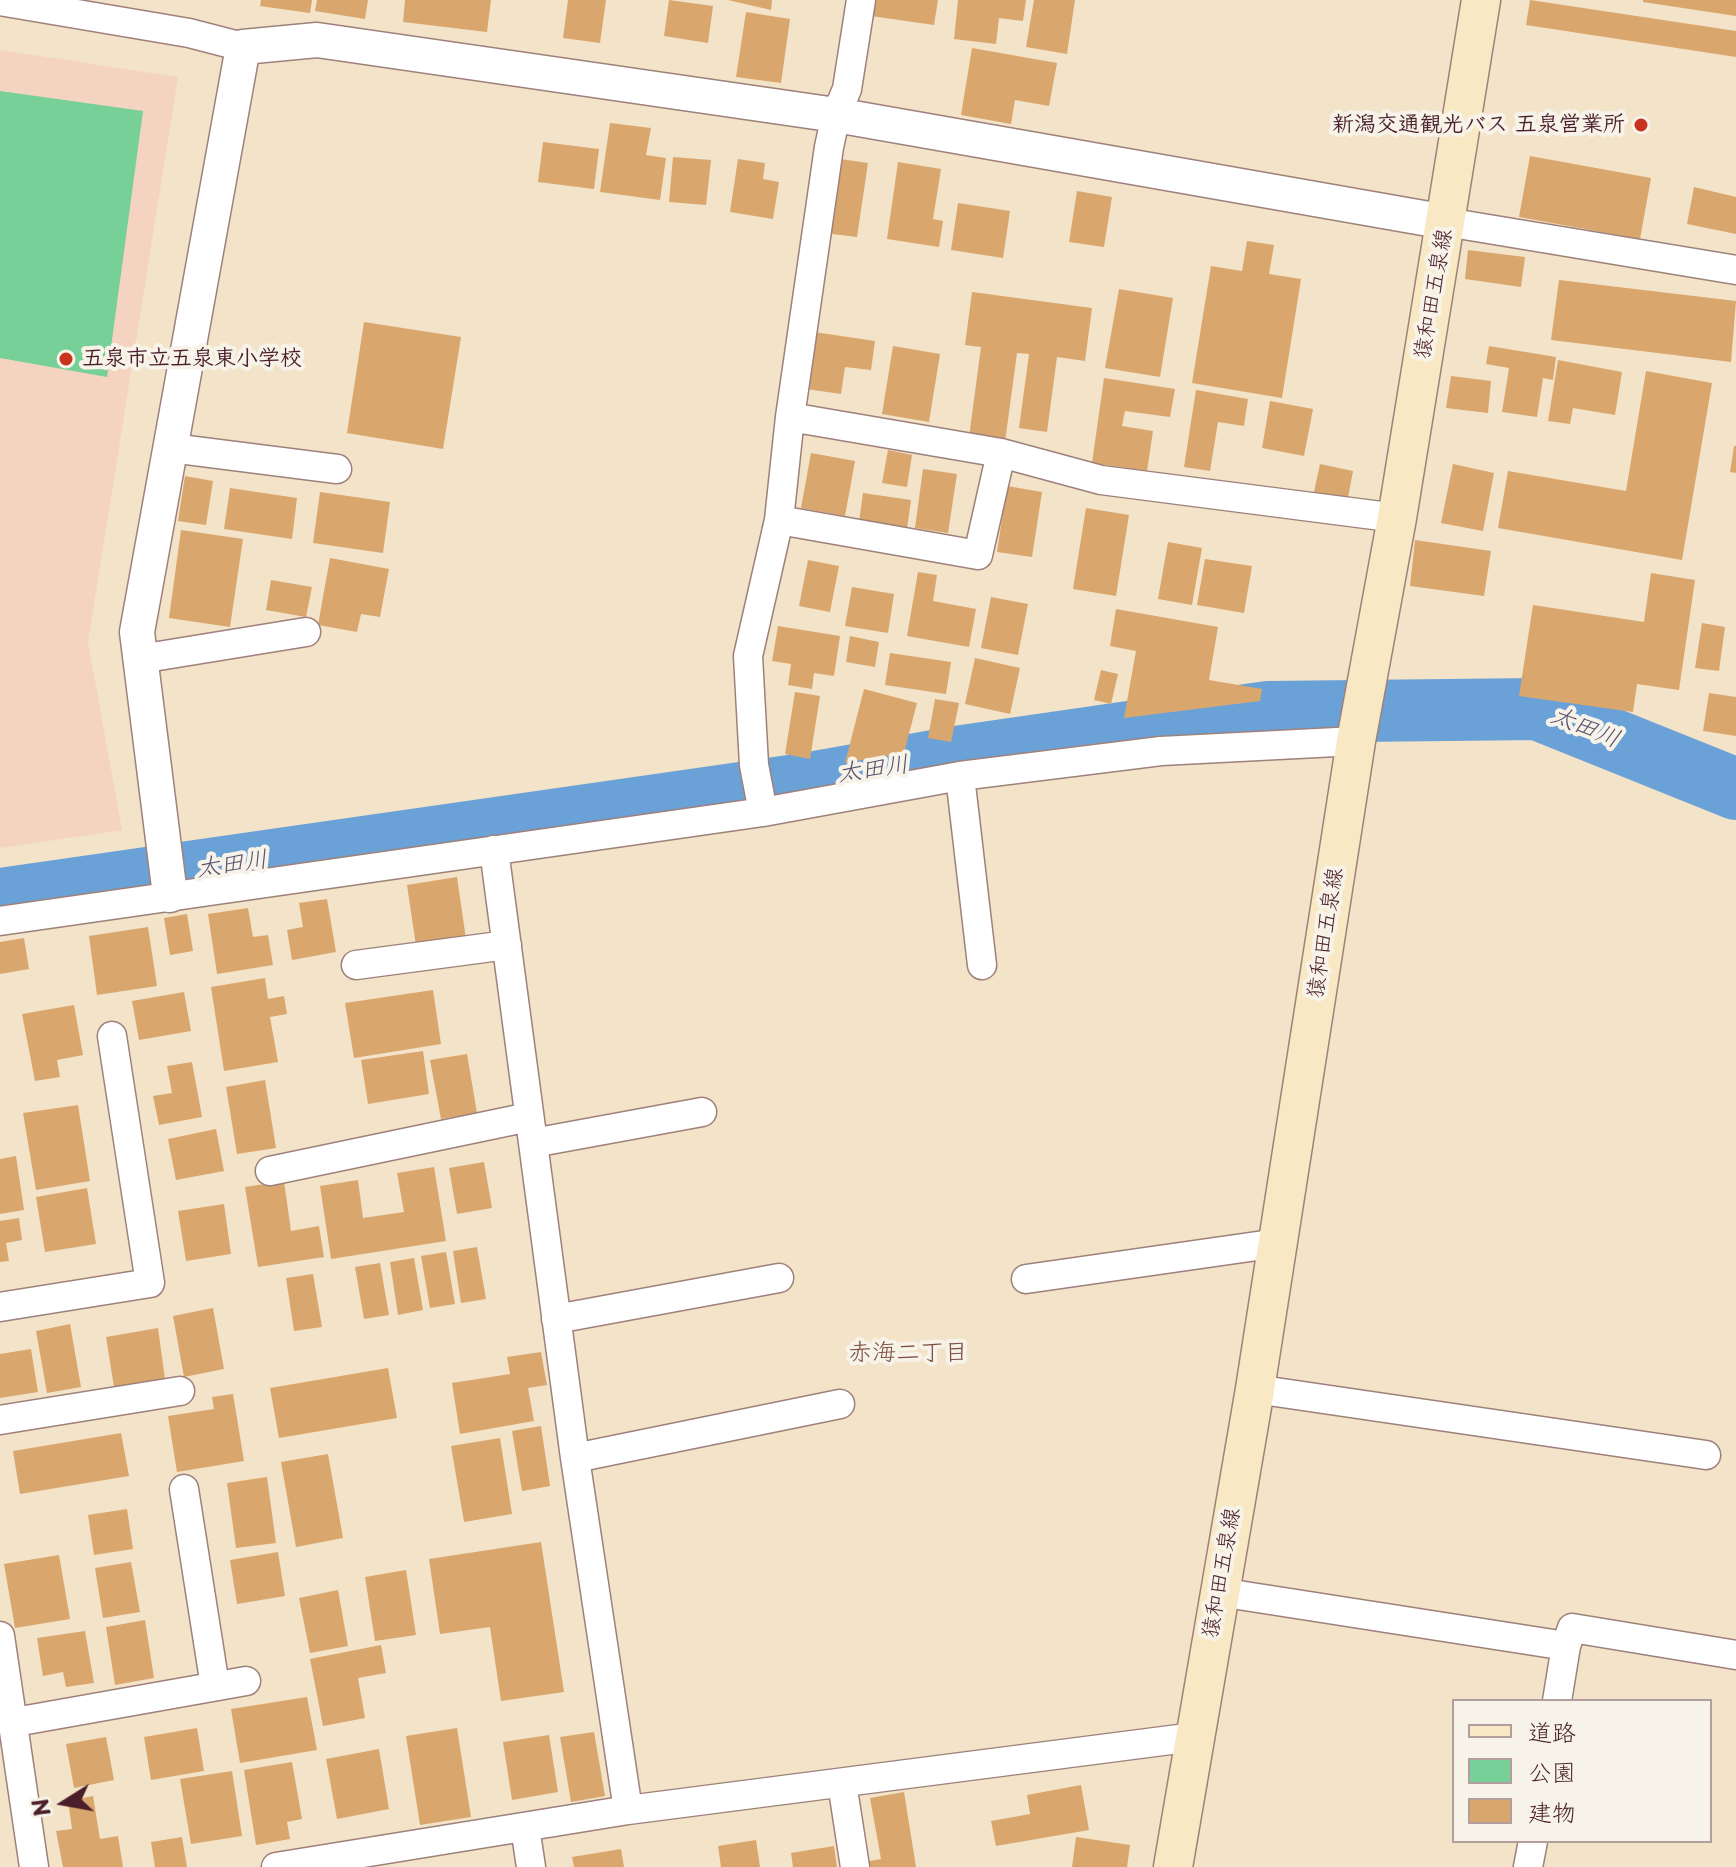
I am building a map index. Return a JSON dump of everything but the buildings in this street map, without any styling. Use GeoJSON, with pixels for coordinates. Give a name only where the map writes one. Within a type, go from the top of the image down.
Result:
{"type":"FeatureCollection","features":[{"type":"Feature","properties":{"kind":"main road","name":"猿和田五泉線"},"geometry":{"type":"LineString","coordinates":[[1173,1867],[1255,1389],[1364,691],[1397,518],[1481,0]]}},
{"type":"Feature","properties":{"kind":"street"},"geometry":{"type":"LineString","coordinates":[[763,812],[754,765],[748,656],[779,520],[790,417],[836,115],[847,89],[861,0]]}},
{"type":"Feature","properties":{"kind":"street"},"geometry":{"type":"LineString","coordinates":[[0,1],[189,33],[243,47],[317,40],[836,115],[1736,270]]}},
{"type":"Feature","properties":{"kind":"street"},"geometry":{"type":"LineString","coordinates":[[168,881],[137,632],[243,47]]}},
{"type":"Feature","properties":{"kind":"street"},"geometry":{"type":"LineString","coordinates":[[790,417],[1001,453],[1101,480],[1397,518]]}},
{"type":"Feature","properties":{"kind":"street"},"geometry":{"type":"LineString","coordinates":[[171,448],[337,469]]}},
{"type":"Feature","properties":{"kind":"street"},"geometry":{"type":"LineString","coordinates":[[779,520],[978,555],[1001,453]]}},
{"type":"Feature","properties":{"kind":"street"},"geometry":{"type":"LineString","coordinates":[[140,659],[306,632]]}},
{"type":"Feature","properties":{"kind":"street"},"geometry":{"type":"LineString","coordinates":[[0,921],[168,881],[494,850],[763,812],[960,776],[1161,751],[1356,741]]}},
{"type":"Feature","properties":{"kind":"street"},"geometry":{"type":"LineString","coordinates":[[960,776],[982,965]]}},
{"type":"Feature","properties":{"kind":"street"},"geometry":{"type":"LineString","coordinates":[[494,850],[575,1458],[628,1810]]}},
{"type":"Feature","properties":{"kind":"street"},"geometry":{"type":"LineString","coordinates":[[356,965],[507,945]]}},
{"type":"Feature","properties":{"kind":"street"},"geometry":{"type":"LineString","coordinates":[[0,1307],[150,1283],[112,1036]]}},
{"type":"Feature","properties":{"kind":"street"},"geometry":{"type":"LineString","coordinates":[[270,1171],[531,1130],[702,1112]]}},
{"type":"Feature","properties":{"kind":"street"},"geometry":{"type":"LineString","coordinates":[[1026,1279],[1278,1243]]}},
{"type":"Feature","properties":{"kind":"street"},"geometry":{"type":"LineString","coordinates":[[556,1319],[779,1278]]}},
{"type":"Feature","properties":{"kind":"street"},"geometry":{"type":"LineString","coordinates":[[1255,1389],[1706,1455]]}},
{"type":"Feature","properties":{"kind":"street"},"geometry":{"type":"LineString","coordinates":[[0,1420],[180,1391]]}},
{"type":"Feature","properties":{"kind":"street"},"geometry":{"type":"LineString","coordinates":[[575,1458],[840,1404]]}},
{"type":"Feature","properties":{"kind":"street"},"geometry":{"type":"LineString","coordinates":[[184,1489],[215,1686]]}},
{"type":"Feature","properties":{"kind":"street"},"geometry":{"type":"LineString","coordinates":[[1219,1592],[1566,1646]]}},
{"type":"Feature","properties":{"kind":"street"},"geometry":{"type":"LineString","coordinates":[[1557,1699],[1572,1628],[1736,1655]]}},
{"type":"Feature","properties":{"kind":"street"},"geometry":{"type":"LineString","coordinates":[[0,1636],[34,1867]]}},
{"type":"Feature","properties":{"kind":"street"},"geometry":{"type":"LineString","coordinates":[[15,1722],[246,1681]]}},
{"type":"Feature","properties":{"kind":"street"},"geometry":{"type":"LineString","coordinates":[[276,1867],[628,1810],[1194,1737]]}},
{"type":"Feature","properties":{"kind":"street"},"geometry":{"type":"LineString","coordinates":[[842,1783],[855,1867]]}},
{"type":"Feature","properties":{"kind":"street"},"geometry":{"type":"LineString","coordinates":[[525,1827],[531,1867]]}},
{"type":"Feature","properties":{"kind":"street"},"geometry":{"type":"LineString","coordinates":[[1528,1867],[1533,1843]]}},
{"type":"Feature","properties":{"kind":"shaded area","name":"五泉市立五泉東小学校"},"geometry":{"type":"Polygon","coordinates":[[[0,50],[178,77],[88,642],[122,830],[0,848],[0,50]]]}},
{"type":"Feature","properties":{"kind":"green space"},"geometry":{"type":"Polygon","coordinates":[[[0,91],[143,111],[107,377],[0,358],[0,91]]]}},
{"type":"Feature","properties":{"kind":"waterway","name":"太田川"},"geometry":{"type":"LineString","coordinates":[[0,899],[804,784],[956,757],[1268,712],[1537,709],[1736,789]]}},
{"type":"Feature","properties":{"kind":"place","name":"新潟交通観光バス 五泉営業所"},"geometry":{"type":"Point","coordinates":[1641,125]}},
{"type":"Feature","properties":{"kind":"place","name":"五泉市立五泉東小学校"},"geometry":{"type":"Point","coordinates":[66,359]}},
{"type":"Feature","properties":{"kind":"district","name":"赤海二丁目"},"geometry":{"type":"Point","coordinates":[908,1353]}}]}
